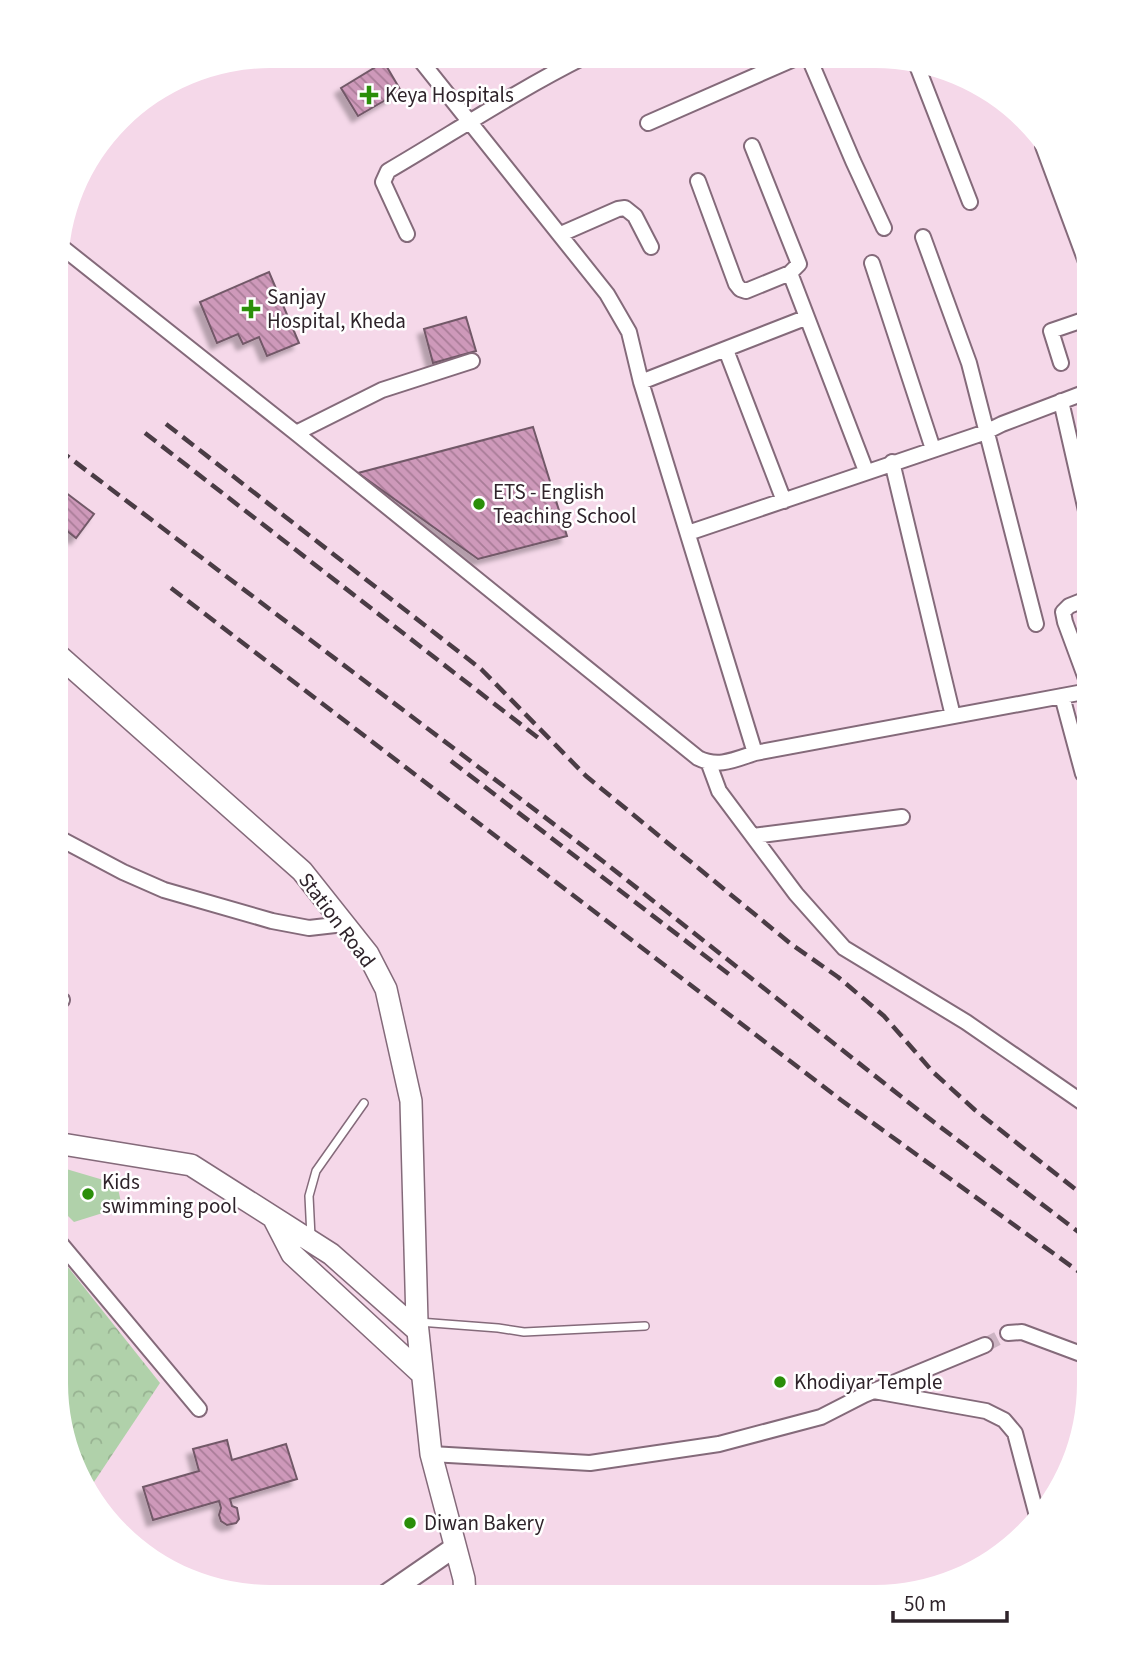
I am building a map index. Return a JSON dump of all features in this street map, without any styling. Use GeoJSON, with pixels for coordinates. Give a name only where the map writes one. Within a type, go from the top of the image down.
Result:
{"type":"FeatureCollection","features":[{"type":"Feature","properties":{"kind":"main road","name":"Station Road"},"geometry":{"type":"LineString","coordinates":[[68,664],[302,871],[368,954],[386,989],[411,1101],[417,1326],[431,1454],[464,1585]]}},
{"type":"Feature","properties":{"kind":"main road"},"geometry":{"type":"LineString","coordinates":[[68,1145],[191,1165],[331,1254],[417,1326]]}},
{"type":"Feature","properties":{"kind":"main road"},"geometry":{"type":"LineString","coordinates":[[273,1217],[292,1254],[422,1374]]}},
{"type":"Feature","properties":{"kind":"main road"},"geometry":{"type":"LineString","coordinates":[[400,1585],[455,1547]]}},
{"type":"Feature","properties":{"kind":"street"},"geometry":{"type":"LineString","coordinates":[[427,68],[607,293],[629,331],[642,382],[755,753]]}},
{"type":"Feature","properties":{"kind":"street"},"geometry":{"type":"LineString","coordinates":[[407,234],[383,182],[384,175],[562,68]]}},
{"type":"Feature","properties":{"kind":"street"},"geometry":{"type":"LineString","coordinates":[[648,123],[773,68]]}},
{"type":"Feature","properties":{"kind":"street"},"geometry":{"type":"LineString","coordinates":[[813,68],[884,228]]}},
{"type":"Feature","properties":{"kind":"street"},"geometry":{"type":"LineString","coordinates":[[920,74],[970,202]]}},
{"type":"Feature","properties":{"kind":"street"},"geometry":{"type":"LineString","coordinates":[[698,181],[740,289],[746,291],[790,273],[799,264],[752,146]]}},
{"type":"Feature","properties":{"kind":"street"},"geometry":{"type":"LineString","coordinates":[[561,234],[625,208],[635,216],[651,247]]}},
{"type":"Feature","properties":{"kind":"street"},"geometry":{"type":"LineString","coordinates":[[923,237],[967,357],[1036,624]]}},
{"type":"Feature","properties":{"kind":"street"},"geometry":{"type":"LineString","coordinates":[[69,253],[698,758],[709,764],[1077,692]]}},
{"type":"Feature","properties":{"kind":"street"},"geometry":{"type":"LineString","coordinates":[[872,263],[933,449]]}},
{"type":"Feature","properties":{"kind":"street"},"geometry":{"type":"LineString","coordinates":[[790,273],[866,471]]}},
{"type":"Feature","properties":{"kind":"street"},"geometry":{"type":"LineString","coordinates":[[642,382],[806,318]]}},
{"type":"Feature","properties":{"kind":"street"},"geometry":{"type":"LineString","coordinates":[[1061,363],[1051,331],[1077,322]]}},
{"type":"Feature","properties":{"kind":"street"},"geometry":{"type":"LineString","coordinates":[[726,350],[784,501]]}},
{"type":"Feature","properties":{"kind":"street"},"geometry":{"type":"LineString","coordinates":[[296,433],[382,390],[472,361]]}},
{"type":"Feature","properties":{"kind":"street"},"geometry":{"type":"LineString","coordinates":[[688,533],[986,432],[1077,395]]}},
{"type":"Feature","properties":{"kind":"street"},"geometry":{"type":"LineString","coordinates":[[1061,401],[1077,471]]}},
{"type":"Feature","properties":{"kind":"street"},"geometry":{"type":"LineString","coordinates":[[892,462],[953,716]]}},
{"type":"Feature","properties":{"kind":"street"},"geometry":{"type":"LineString","coordinates":[[1077,603],[1063,612],[1077,655]]}},
{"type":"Feature","properties":{"kind":"street"},"geometry":{"type":"LineString","coordinates":[[1062,696],[1077,750]]}},
{"type":"Feature","properties":{"kind":"street"},"geometry":{"type":"LineString","coordinates":[[709,764],[719,791],[796,894],[844,948],[965,1022],[1076,1098]]}},
{"type":"Feature","properties":{"kind":"street"},"geometry":{"type":"LineString","coordinates":[[753,836],[902,817]]}},
{"type":"Feature","properties":{"kind":"street"},"geometry":{"type":"LineString","coordinates":[[68,842],[164,890],[272,921],[309,928],[344,924]]}},
{"type":"Feature","properties":{"kind":"street"},"geometry":{"type":"LineString","coordinates":[[68,1252],[200,1409]]}},
{"type":"Feature","properties":{"kind":"street"},"geometry":{"type":"LineString","coordinates":[[1008,1333],[1022,1332],[1076,1352]]}},
{"type":"Feature","properties":{"kind":"street"},"geometry":{"type":"LineString","coordinates":[[431,1454],[590,1463],[719,1444],[821,1416],[873,1391],[985,1345]]}},
{"type":"Feature","properties":{"kind":"street"},"geometry":{"type":"LineString","coordinates":[[873,1391],[986,1411],[1004,1420],[1015,1433],[1034,1506]]}},
{"type":"Feature","properties":{"kind":"lane"},"geometry":{"type":"LineString","coordinates":[[312,1241],[309,1196],[317,1171],[364,1103]]}},
{"type":"Feature","properties":{"kind":"lane"},"geometry":{"type":"LineString","coordinates":[[417,1326],[498,1328],[524,1332],[645,1326]]}},
{"type":"Feature","properties":{"kind":"green space","name":"Kids swimming pool"},"geometry":{"type":"Polygon","coordinates":[[[68,1170],[117,1184],[122,1207],[74,1222],[68,1216],[68,1170]]]}},
{"type":"Feature","properties":{"kind":"green space"},"geometry":{"type":"Polygon","coordinates":[[[68,1267],[160,1383],[94,1482],[79,1448],[72,1422],[68,1383],[68,1267]]]}},
{"type":"Feature","properties":{"kind":"building"},"geometry":{"type":"Polygon","coordinates":[[[374,68],[388,68],[401,91],[358,116],[341,88],[374,68]]]}},
{"type":"Feature","properties":{"kind":"building"},"geometry":{"type":"Polygon","coordinates":[[[269,272],[299,343],[267,356],[259,337],[243,344],[238,334],[217,343],[200,302],[269,272]]]}},
{"type":"Feature","properties":{"kind":"building"},"geometry":{"type":"Polygon","coordinates":[[[466,317],[476,351],[433,363],[424,329],[466,317]]]}},
{"type":"Feature","properties":{"kind":"building","name":"ETS - English Teaching School"},"geometry":{"type":"Polygon","coordinates":[[[533,427],[567,536],[478,559],[358,473],[533,427]]]}},
{"type":"Feature","properties":{"kind":"building"},"geometry":{"type":"Polygon","coordinates":[[[68,494],[94,514],[76,538],[68,532],[68,494]]]}},
{"type":"Feature","properties":{"kind":"building"},"geometry":{"type":"Polygon","coordinates":[[[227,1440],[232,1460],[286,1444],[297,1479],[230,1499],[232,1506],[237,1508],[239,1519],[236,1523],[227,1525],[221,1521],[219,1501],[153,1520],[143,1487],[199,1471],[193,1449],[227,1440]]]}},
{"type":"Feature","properties":{"kind":"tunnel"},"geometry":{"type":"LineString","coordinates":[[985,1345],[1008,1333]]}},
{"type":"Feature","properties":{"kind":"railway"},"geometry":{"type":"LineString","coordinates":[[166,424],[481,669],[586,776],[791,944],[838,977],[884,1016],[933,1072],[975,1110],[1076,1190]]}},
{"type":"Feature","properties":{"kind":"railway"},"geometry":{"type":"LineString","coordinates":[[145,433],[541,740]]}},
{"type":"Feature","properties":{"kind":"railway"},"geometry":{"type":"LineString","coordinates":[[68,457],[604,862],[922,1113],[1076,1230]]}},
{"type":"Feature","properties":{"kind":"railway"},"geometry":{"type":"LineString","coordinates":[[171,588],[841,1100],[1076,1270]]}},
{"type":"Feature","properties":{"kind":"railway"},"geometry":{"type":"LineString","coordinates":[[451,761],[734,978]]}},
{"type":"Feature","properties":{"kind":"place","name":"Keya Hospitals"},"geometry":{"type":"Point","coordinates":[369,95]}},
{"type":"Feature","properties":{"kind":"place","name":"Sanjay Hospital, Kheda"},"geometry":{"type":"Point","coordinates":[251,309]}},
{"type":"Feature","properties":{"kind":"place","name":"ETS - English Teaching School"},"geometry":{"type":"Point","coordinates":[479,504]}},
{"type":"Feature","properties":{"kind":"place","name":"Kids swimming pool"},"geometry":{"type":"Point","coordinates":[88,1194]}},
{"type":"Feature","properties":{"kind":"place","name":"Khodiyar Temple"},"geometry":{"type":"Point","coordinates":[780,1382]}},
{"type":"Feature","properties":{"kind":"place","name":"Diwan Bakery"},"geometry":{"type":"Point","coordinates":[410,1523]}}]}
